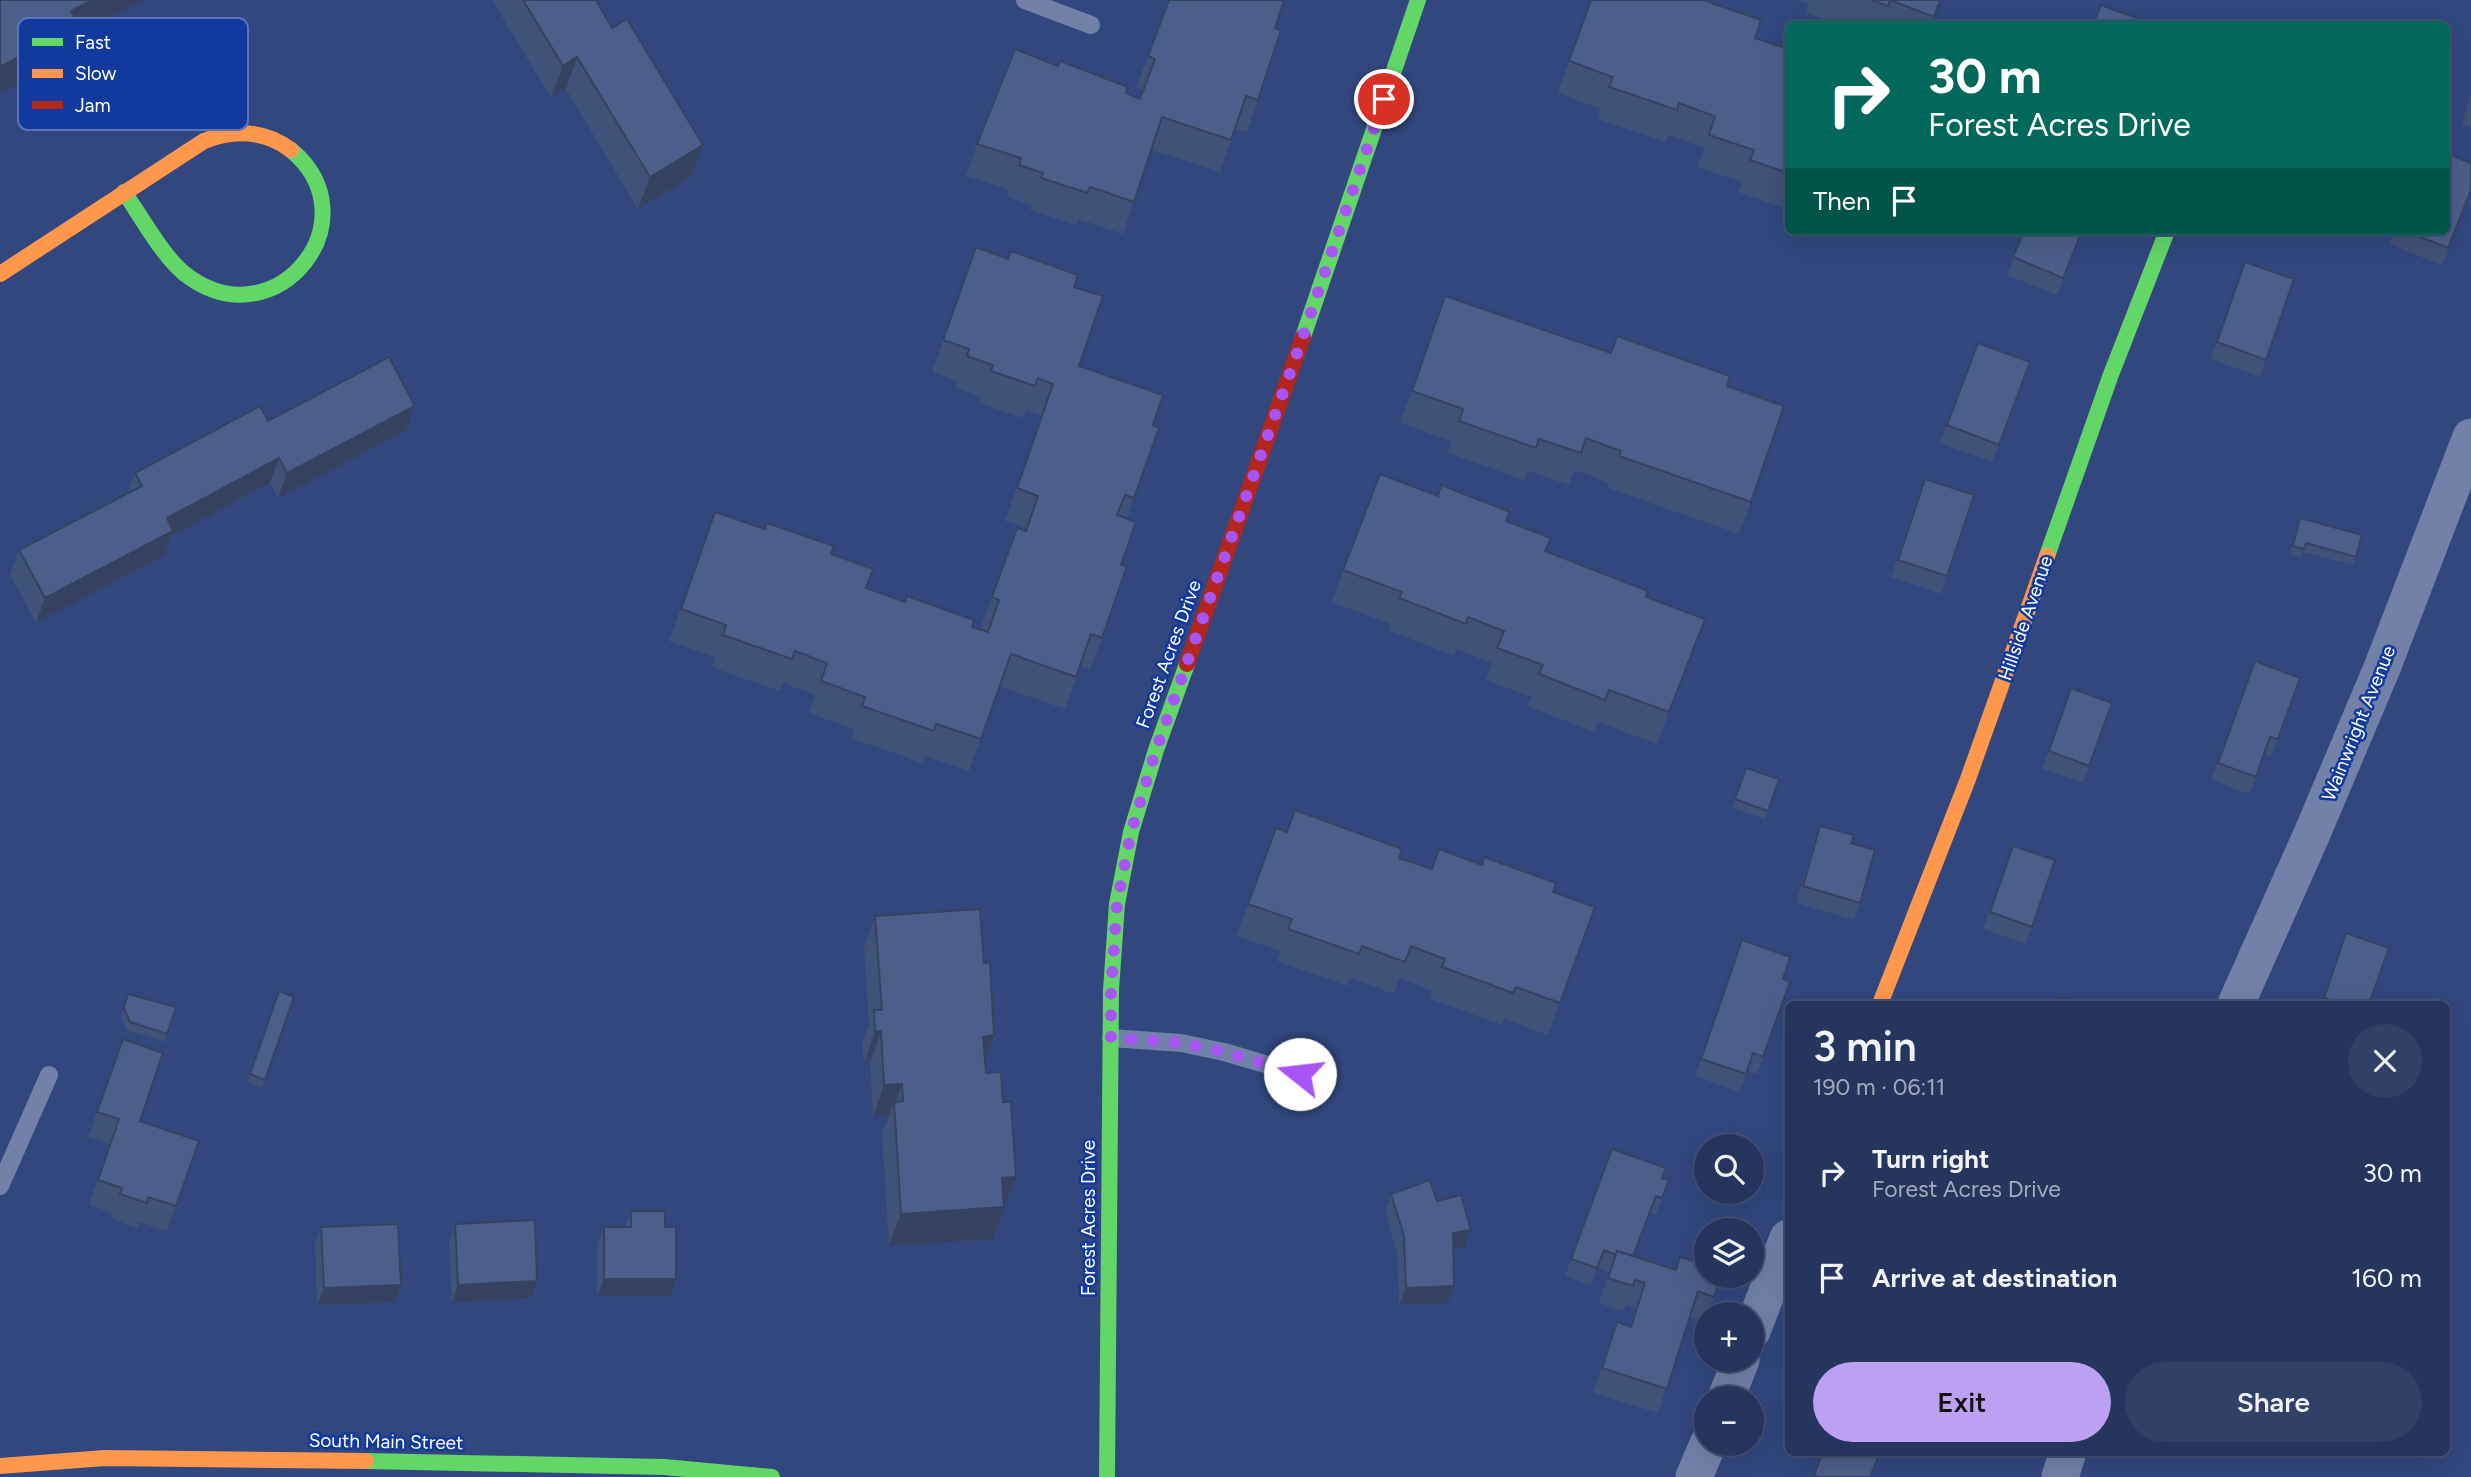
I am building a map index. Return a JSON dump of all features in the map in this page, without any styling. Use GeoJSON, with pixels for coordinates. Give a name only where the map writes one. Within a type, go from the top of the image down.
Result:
{"type":"FeatureCollection","features":[{"type":"Feature","properties":{"kind":"street","name":"Forest Acres Drive"},"geometry":{"type":"LineString","coordinates":[[1107,1477],[1111,990],[1117,904],[1131,832],[1156,750],[1301,342],[1418,0]]}},
{"type":"Feature","properties":{"kind":"street"},"geometry":{"type":"LineString","coordinates":[[0,274],[124,192],[212,137],[244,132],[276,140],[302,160],[312,173],[322,204],[322,220],[313,252],[305,265],[293,276],[264,292],[232,295],[216,292],[187,276],[124,192]]}},
{"type":"Feature","properties":{"kind":"street","name":"Hillside Avenue"},"geometry":{"type":"LineString","coordinates":[[1881,1001],[1968,779],[2110,377],[2164,235]]}},
{"type":"Feature","properties":{"kind":"street","name":"Wainwright Avenue"},"geometry":{"type":"LineString","coordinates":[[2237,1001],[2382,668],[2471,437]]}},
{"type":"Feature","properties":{"kind":"street"},"geometry":{"type":"LineString","coordinates":[[1763,1302],[1785,1246]]}},
{"type":"Feature","properties":{"kind":"street"},"geometry":{"type":"LineString","coordinates":[[1694,1477],[1703,1456]]}},
{"type":"Feature","properties":{"kind":"street"},"geometry":{"type":"LineString","coordinates":[[2060,1477],[2067,1456]]}},
{"type":"Feature","properties":{"kind":"street","name":"South Main Street"},"geometry":{"type":"LineString","coordinates":[[0,1466],[105,1458],[664,1467],[772,1477]]}},
{"type":"Feature","properties":{"kind":"lane"},"geometry":{"type":"LineString","coordinates":[[1025,0],[1091,25]]}},
{"type":"Feature","properties":{"kind":"lane"},"geometry":{"type":"LineString","coordinates":[[1111,1038],[1181,1043],[1224,1052],[1326,1082]]}},
{"type":"Feature","properties":{"kind":"lane"},"geometry":{"type":"LineString","coordinates":[[0,1186],[49,1075]]}},
{"type":"Feature","properties":{"kind":"building"},"geometry":{"type":"Polygon","coordinates":[[[93,0],[71,11],[75,18],[18,18],[18,58],[0,67],[0,1],[93,0]]]}},
{"type":"Feature","properties":{"kind":"building"},"geometry":{"type":"Polygon","coordinates":[[[523,0],[596,0],[612,28],[627,19],[703,145],[650,177],[577,57],[563,66],[523,0]]]}},
{"type":"Feature","properties":{"kind":"building"},"geometry":{"type":"Polygon","coordinates":[[[1169,0],[1284,0],[1275,28],[1281,30],[1258,100],[1246,96],[1231,140],[1162,117],[1134,202],[1090,187],[1087,193],[1041,178],[1043,173],[1019,165],[1021,158],[977,144],[1015,49],[1058,66],[1060,61],[1128,87],[1126,93],[1140,99],[1155,59],[1148,56],[1169,0]]]}},
{"type":"Feature","properties":{"kind":"building"},"geometry":{"type":"Polygon","coordinates":[[[1591,0],[1703,0],[1761,20],[1755,38],[1785,48],[1785,172],[1750,160],[1754,150],[1709,135],[1715,116],[1679,103],[1677,110],[1609,87],[1613,77],[1569,61],[1591,0]]]}},
{"type":"Feature","properties":{"kind":"building"},"geometry":{"type":"Polygon","coordinates":[[[1871,0],[1890,0],[1888,6],[1871,0]]]}},
{"type":"Feature","properties":{"kind":"building"},"geometry":{"type":"Polygon","coordinates":[[[1890,0],[1940,0],[1934,17],[1890,0]]]}},
{"type":"Feature","properties":{"kind":"building"},"geometry":{"type":"Polygon","coordinates":[[[2101,5],[2145,21],[2094,21],[2101,5]]]}},
{"type":"Feature","properties":{"kind":"building"},"geometry":{"type":"Polygon","coordinates":[[[2450,155],[2471,163],[2471,190],[2448,248],[2416,235],[2450,235],[2450,155]]]}},
{"type":"Feature","properties":{"kind":"building"},"geometry":{"type":"Polygon","coordinates":[[[2022,235],[2080,235],[2063,278],[2013,257],[2022,235]]]}},
{"type":"Feature","properties":{"kind":"building"},"geometry":{"type":"Polygon","coordinates":[[[976,247],[1008,259],[1011,251],[1078,275],[1074,287],[1103,296],[1079,366],[1163,395],[1153,425],[1159,428],[1134,498],[1125,495],[1117,515],[1136,522],[1121,565],[1127,566],[1102,638],[1091,634],[1076,677],[1011,654],[981,739],[936,724],[934,731],[862,706],[865,697],[821,681],[827,663],[795,651],[792,659],[723,635],[726,625],[681,609],[715,512],[765,529],[767,523],[834,546],[831,554],[873,569],[866,588],[905,602],[907,596],[974,620],[972,627],[988,632],[999,600],[992,597],[1017,528],[1026,531],[1038,496],[1017,488],[1053,384],[1038,378],[1035,386],[991,371],[993,365],[967,356],[969,349],[943,340],[976,247]]]}},
{"type":"Feature","properties":{"kind":"building"},"geometry":{"type":"Polygon","coordinates":[[[2245,262],[2294,279],[2266,360],[2217,342],[2245,262]]]}},
{"type":"Feature","properties":{"kind":"building"},"geometry":{"type":"Polygon","coordinates":[[[1445,296],[1611,353],[1617,336],[1730,376],[1727,386],[1784,406],[1751,502],[1619,456],[1621,451],[1586,438],[1581,453],[1539,439],[1536,448],[1459,421],[1463,409],[1412,391],[1445,296]]]}},
{"type":"Feature","properties":{"kind":"building"},"geometry":{"type":"Polygon","coordinates":[[[1978,343],[2030,362],[1999,445],[1947,425],[1978,343]]]}},
{"type":"Feature","properties":{"kind":"building"},"geometry":{"type":"Polygon","coordinates":[[[389,357],[415,406],[287,473],[279,458],[167,518],[173,531],[45,598],[19,550],[142,486],[135,473],[260,406],[268,421],[389,357]]]}},
{"type":"Feature","properties":{"kind":"building"},"geometry":{"type":"Polygon","coordinates":[[[1380,474],[1438,496],[1441,485],[1510,512],[1506,521],[1551,538],[1545,551],[1648,591],[1646,597],[1705,619],[1669,712],[1609,690],[1605,700],[1539,674],[1543,665],[1497,648],[1504,631],[1468,617],[1466,624],[1399,598],[1402,592],[1343,570],[1380,474]]]}},
{"type":"Feature","properties":{"kind":"building"},"geometry":{"type":"Polygon","coordinates":[[[1925,479],[1974,495],[1947,576],[1898,560],[1925,479]]]}},
{"type":"Feature","properties":{"kind":"building"},"geometry":{"type":"Polygon","coordinates":[[[2300,518],[2362,535],[2356,557],[2306,543],[2304,549],[2293,546],[2300,518]]]}},
{"type":"Feature","properties":{"kind":"building"},"geometry":{"type":"Polygon","coordinates":[[[2255,661],[2300,678],[2278,739],[2270,737],[2256,777],[2218,763],[2255,661]]]}},
{"type":"Feature","properties":{"kind":"building"},"geometry":{"type":"Polygon","coordinates":[[[2071,688],[2112,703],[2089,766],[2049,751],[2071,688]]]}},
{"type":"Feature","properties":{"kind":"building"},"geometry":{"type":"Polygon","coordinates":[[[1746,768],[1779,779],[1768,811],[1735,799],[1746,768]]]}},
{"type":"Feature","properties":{"kind":"building"},"geometry":{"type":"Polygon","coordinates":[[[1295,810],[1402,849],[1399,858],[1432,869],[1439,849],[1482,865],[1484,857],[1556,883],[1553,892],[1595,907],[1560,1003],[1516,987],[1513,993],[1442,967],[1445,959],[1411,946],[1405,962],[1362,946],[1359,954],[1288,929],[1292,919],[1248,904],[1276,828],[1287,832],[1295,810]]]}},
{"type":"Feature","properties":{"kind":"building"},"geometry":{"type":"Polygon","coordinates":[[[1820,826],[1854,835],[1851,843],[1875,850],[1860,903],[1803,886],[1820,826]]]}},
{"type":"Feature","properties":{"kind":"building"},"geometry":{"type":"Polygon","coordinates":[[[2013,846],[2055,860],[2032,927],[1990,912],[2013,846]]]}},
{"type":"Feature","properties":{"kind":"building"},"geometry":{"type":"Polygon","coordinates":[[[980,909],[984,963],[990,962],[994,1035],[983,1037],[986,1073],[1001,1072],[1003,1102],[1011,1102],[1016,1177],[1002,1178],[1004,1207],[901,1214],[894,1102],[903,1101],[902,1084],[884,1085],[881,1031],[875,1031],[874,1010],[882,1010],[875,916],[980,909]]]}},
{"type":"Feature","properties":{"kind":"building"},"geometry":{"type":"Polygon","coordinates":[[[2346,933],[2389,948],[2370,1001],[2334,1001],[2324,998],[2346,933]]]}},
{"type":"Feature","properties":{"kind":"building"},"geometry":{"type":"Polygon","coordinates":[[[1742,940],[1790,957],[1783,979],[1790,982],[1763,1057],[1753,1053],[1746,1074],[1701,1059],[1742,940]]]}},
{"type":"Feature","properties":{"kind":"building"},"geometry":{"type":"Polygon","coordinates":[[[279,991],[294,997],[265,1080],[250,1074],[279,991]]]}},
{"type":"Feature","properties":{"kind":"building"},"geometry":{"type":"Polygon","coordinates":[[[128,994],[176,1007],[167,1034],[130,1022],[124,1008],[128,994]]]}},
{"type":"Feature","properties":{"kind":"building"},"geometry":{"type":"Polygon","coordinates":[[[123,1039],[163,1053],[140,1121],[199,1141],[176,1206],[148,1197],[147,1203],[120,1194],[122,1188],[98,1180],[119,1119],[97,1112],[123,1039]]]}},
{"type":"Feature","properties":{"kind":"building"},"geometry":{"type":"Polygon","coordinates":[[[1612,1149],[1666,1168],[1662,1178],[1669,1180],[1662,1198],[1656,1196],[1633,1256],[1617,1251],[1616,1255],[1604,1250],[1597,1268],[1571,1259],[1612,1149]]]}},
{"type":"Feature","properties":{"kind":"building"},"geometry":{"type":"Polygon","coordinates":[[[1430,1180],[1437,1201],[1461,1195],[1471,1230],[1453,1233],[1454,1286],[1406,1288],[1404,1236],[1391,1194],[1430,1180]]]}},
{"type":"Feature","properties":{"kind":"building"},"geometry":{"type":"Polygon","coordinates":[[[631,1211],[665,1211],[665,1227],[676,1227],[676,1279],[604,1279],[604,1227],[631,1227],[631,1211]]]}},
{"type":"Feature","properties":{"kind":"building"},"geometry":{"type":"Polygon","coordinates":[[[535,1220],[537,1281],[458,1285],[455,1224],[535,1220]]]}},
{"type":"Feature","properties":{"kind":"building"},"geometry":{"type":"Polygon","coordinates":[[[398,1224],[401,1285],[324,1288],[321,1227],[398,1224]]]}},
{"type":"Feature","properties":{"kind":"building"},"geometry":{"type":"Polygon","coordinates":[[[1617,1251],[1676,1270],[1680,1257],[1694,1261],[1694,1288],[1717,1288],[1714,1297],[1698,1291],[1667,1389],[1602,1368],[1617,1322],[1631,1327],[1645,1283],[1635,1280],[1633,1286],[1608,1278],[1617,1251]]]}},
{"type":"Feature","properties":{"kind":"building"},"geometry":{"type":"Polygon","coordinates":[[[1821,1456],[1878,1456],[1870,1477],[1814,1475],[1821,1456]]]}},
{"type":"Feature","properties":{"kind":"traffic: fast"},"geometry":{"type":"LineString","coordinates":[[1303,337],[1418,0]]}},
{"type":"Feature","properties":{"kind":"traffic: fast"},"geometry":{"type":"LineString","coordinates":[[124,192],[162,249],[189,277],[222,292],[254,293],[282,283],[304,263],[318,237],[322,208],[314,178],[291,150]]}},
{"type":"Feature","properties":{"kind":"traffic: fast"},"geometry":{"type":"LineString","coordinates":[[2047,556],[2110,377],[2165,235]]}},
{"type":"Feature","properties":{"kind":"traffic: fast"},"geometry":{"type":"LineString","coordinates":[[1107,1477],[1111,990],[1117,904],[1131,832],[1156,750],[1187,664]]}},
{"type":"Feature","properties":{"kind":"traffic: fast"},"geometry":{"type":"LineString","coordinates":[[366,1461],[664,1467],[772,1477]]}},
{"type":"Feature","properties":{"kind":"traffic: slow"},"geometry":{"type":"LineString","coordinates":[[0,274],[204,141],[238,133],[260,135],[291,150]]}},
{"type":"Feature","properties":{"kind":"traffic: slow"},"geometry":{"type":"LineString","coordinates":[[1881,1001],[1968,779],[2047,556]]}},
{"type":"Feature","properties":{"kind":"traffic: slow"},"geometry":{"type":"LineString","coordinates":[[0,1466],[105,1458],[366,1461]]}},
{"type":"Feature","properties":{"kind":"traffic: jam"},"geometry":{"type":"LineString","coordinates":[[1187,664],[1303,337]]}},
{"type":"Feature","properties":{"kind":"route"},"geometry":{"type":"LineString","coordinates":[[1300,1074],[1224,1052],[1181,1043],[1111,1038],[1111,990],[1117,904],[1131,832],[1156,750],[1384,99]]}}]}
